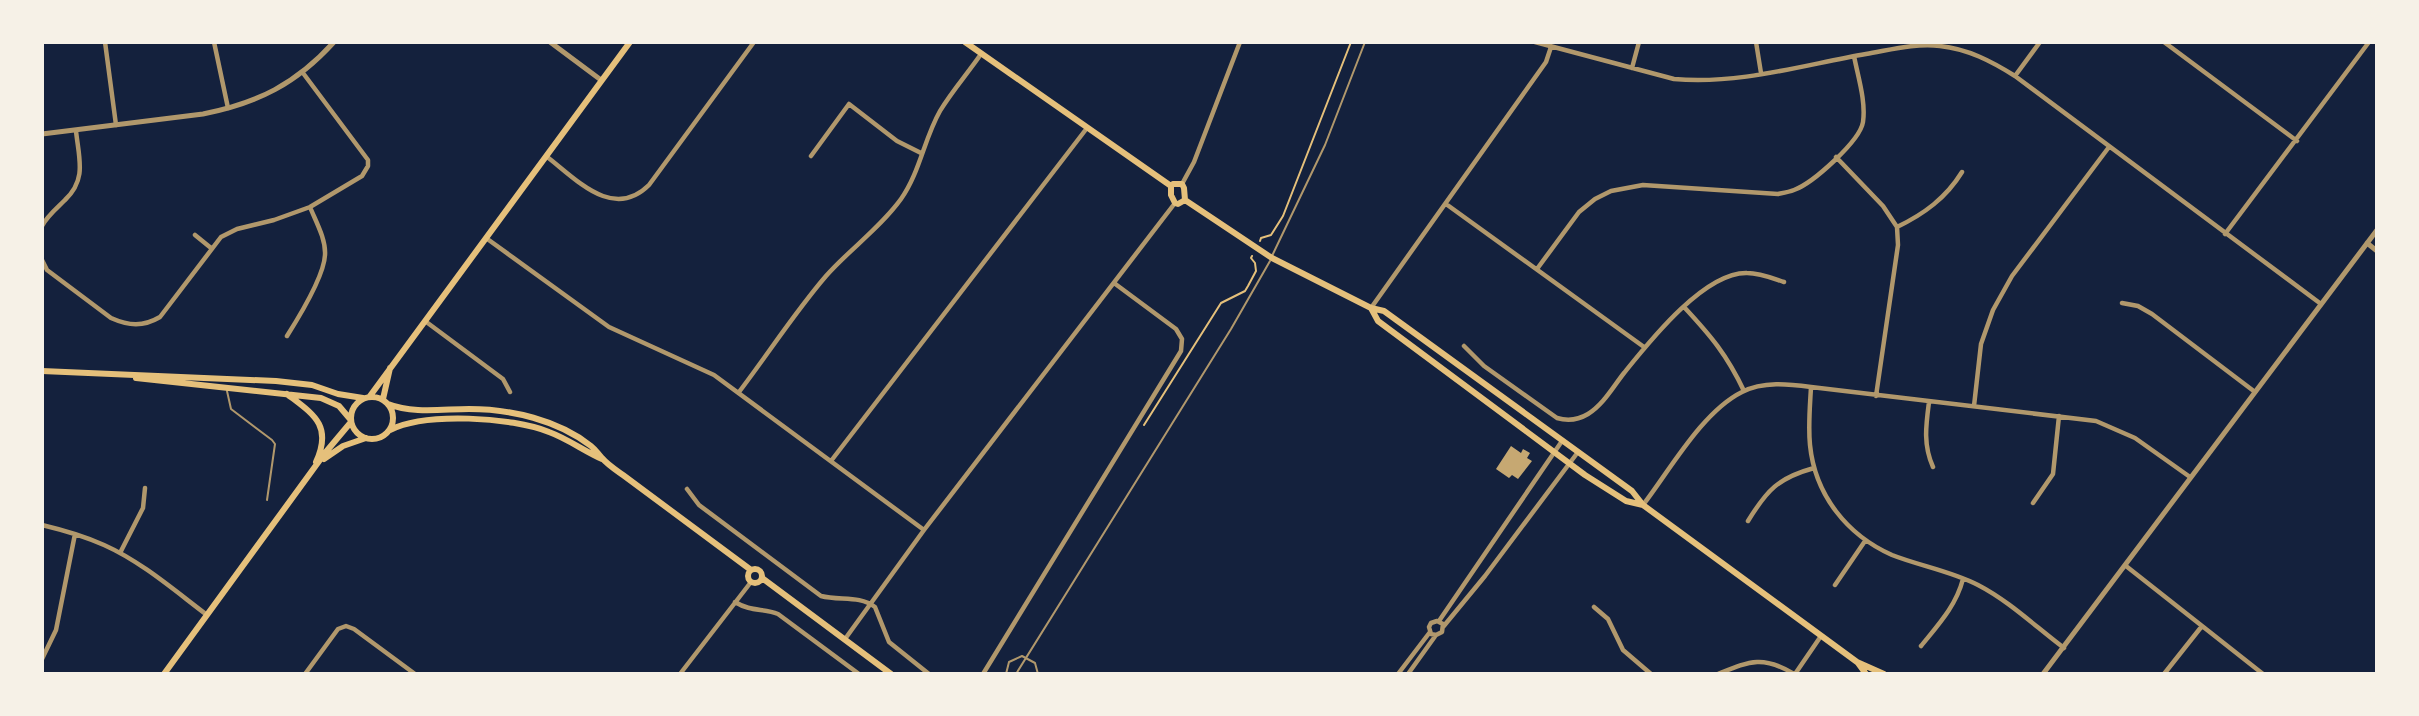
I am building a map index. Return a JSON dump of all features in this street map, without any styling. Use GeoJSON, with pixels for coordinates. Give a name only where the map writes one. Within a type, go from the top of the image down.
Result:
{"type":"FeatureCollection","features":[{"type":"Feature","properties":{"kind":"main road"},"geometry":{"type":"LineString","coordinates":[[167,673],[351,421],[353,407],[366,397],[425,321],[630,42]]}},
{"type":"Feature","properties":{"kind":"main road"},"geometry":{"type":"LineString","coordinates":[[965,42],[1171,186]]}},
{"type":"Feature","properties":{"kind":"main road"},"geometry":{"type":"LineString","coordinates":[[1171,186],[1182,184],[1185,200]]}},
{"type":"Feature","properties":{"kind":"main road"},"geometry":{"type":"LineString","coordinates":[[1171,186],[1175,203],[1185,200]]}},
{"type":"Feature","properties":{"kind":"main road"},"geometry":{"type":"LineString","coordinates":[[1185,200],[1272,258],[1371,308],[1384,311],[1632,491],[1643,505],[1821,636],[1857,662],[1884,674]]}},
{"type":"Feature","properties":{"kind":"main road"},"geometry":{"type":"LineString","coordinates":[[1371,308],[1378,321],[1569,464],[1626,501],[1643,505]]}},
{"type":"Feature","properties":{"kind":"main road"},"geometry":{"type":"LineString","coordinates":[[390,430],[393,417],[386,402],[392,363]]}},
{"type":"Feature","properties":{"kind":"main road"},"geometry":{"type":"LineString","coordinates":[[42,371],[300,384],[338,394],[366,397],[404,409],[493,410],[550,423],[595,449],[603,459]]}},
{"type":"Feature","properties":{"kind":"main road"},"geometry":{"type":"LineString","coordinates":[[124,376],[285,393],[330,402],[339,406],[355,431],[366,438]]}},
{"type":"Feature","properties":{"kind":"main road"},"geometry":{"type":"LineString","coordinates":[[285,393],[312,413],[319,424],[322,438],[319,454],[309,476]]}},
{"type":"Feature","properties":{"kind":"main road"},"geometry":{"type":"LineString","coordinates":[[319,463],[343,446],[366,438],[379,438],[402,424],[424,421],[507,421],[548,431],[603,459],[751,570],[760,570],[762,578],[891,674]]}},
{"type":"Feature","properties":{"kind":"main road"},"geometry":{"type":"LineString","coordinates":[[751,570],[748,575],[751,582],[757,583],[762,578]]}},
{"type":"Feature","properties":{"kind":"main road"},"geometry":{"type":"LineString","coordinates":[[1857,662],[1866,674]]}},
{"type":"Feature","properties":{"kind":"street"},"geometry":{"type":"LineString","coordinates":[[105,42],[116,125]]}},
{"type":"Feature","properties":{"kind":"street"},"geometry":{"type":"LineString","coordinates":[[214,42],[228,109]]}},
{"type":"Feature","properties":{"kind":"street"},"geometry":{"type":"LineString","coordinates":[[42,135],[228,109],[255,100],[303,73],[334,42]]}},
{"type":"Feature","properties":{"kind":"street"},"geometry":{"type":"LineString","coordinates":[[550,42],[601,80]]}},
{"type":"Feature","properties":{"kind":"street"},"geometry":{"type":"LineString","coordinates":[[546,156],[598,195],[608,199],[629,199],[640,194],[754,42]]}},
{"type":"Feature","properties":{"kind":"street"},"geometry":{"type":"LineString","coordinates":[[1182,184],[1194,162],[1240,42]]}},
{"type":"Feature","properties":{"kind":"street"},"geometry":{"type":"LineString","coordinates":[[1535,42],[1674,79],[1696,81],[1762,73],[1918,45],[1962,50],[1989,60],[2015,76],[2321,304]]}},
{"type":"Feature","properties":{"kind":"street"},"geometry":{"type":"LineString","coordinates":[[1632,68],[1639,42]]}},
{"type":"Feature","properties":{"kind":"street"},"geometry":{"type":"LineString","coordinates":[[1756,42],[1762,73]]}},
{"type":"Feature","properties":{"kind":"street"},"geometry":{"type":"LineString","coordinates":[[2015,76],[2040,42]]}},
{"type":"Feature","properties":{"kind":"street"},"geometry":{"type":"LineString","coordinates":[[2164,42],[2297,141]]}},
{"type":"Feature","properties":{"kind":"street"},"geometry":{"type":"LineString","coordinates":[[2225,234],[2297,141],[2368,42]]}},
{"type":"Feature","properties":{"kind":"street"},"geometry":{"type":"LineString","coordinates":[[1371,308],[1546,62],[1551,47]]}},
{"type":"Feature","properties":{"kind":"street"},"geometry":{"type":"LineString","coordinates":[[739,392],[823,279],[842,258],[866,239],[902,197],[915,174],[920,153],[940,111],[981,54]]}},
{"type":"Feature","properties":{"kind":"street"},"geometry":{"type":"LineString","coordinates":[[1537,269],[1579,212],[1611,191],[1643,185],[1778,194],[1795,190],[1810,181],[1855,139],[1862,126],[1864,112],[1854,56]]}},
{"type":"Feature","properties":{"kind":"street"},"geometry":{"type":"LineString","coordinates":[[42,260],[47,270],[111,318],[135,325],[148,324],[160,317],[221,237],[237,229],[310,207],[362,176],[369,163],[303,73]]}},
{"type":"Feature","properties":{"kind":"street"},"geometry":{"type":"LineString","coordinates":[[811,156],[849,104],[897,141],[920,153]]}},
{"type":"Feature","properties":{"kind":"street"},"geometry":{"type":"LineString","coordinates":[[831,461],[1087,127]]}},
{"type":"Feature","properties":{"kind":"street"},"geometry":{"type":"LineString","coordinates":[[42,226],[76,190],[80,162],[76,131]]}},
{"type":"Feature","properties":{"kind":"street"},"geometry":{"type":"LineString","coordinates":[[1974,407],[1981,344],[1993,310],[2012,276],[2109,147]]}},
{"type":"Feature","properties":{"kind":"street"},"geometry":{"type":"LineString","coordinates":[[1836,157],[1883,206],[1897,227],[1896,259],[1877,396]]}},
{"type":"Feature","properties":{"kind":"street"},"geometry":{"type":"LineString","coordinates":[[1897,227],[1940,201],[1953,188],[1962,172]]}},
{"type":"Feature","properties":{"kind":"street"},"geometry":{"type":"LineString","coordinates":[[845,639],[1175,203]]}},
{"type":"Feature","properties":{"kind":"street"},"geometry":{"type":"LineString","coordinates":[[1446,204],[1644,347]]}},
{"type":"Feature","properties":{"kind":"street"},"geometry":{"type":"LineString","coordinates":[[287,336],[306,304],[325,257],[324,242],[310,207]]}},
{"type":"Feature","properties":{"kind":"street"},"geometry":{"type":"LineString","coordinates":[[2043,674],[2377,230]]}},
{"type":"Feature","properties":{"kind":"street"},"geometry":{"type":"LineString","coordinates":[[195,235],[211,248]]}},
{"type":"Feature","properties":{"kind":"street"},"geometry":{"type":"LineString","coordinates":[[486,238],[609,327],[699,367],[739,392],[925,530]]}},
{"type":"Feature","properties":{"kind":"street"},"geometry":{"type":"LineString","coordinates":[[2367,243],[2377,251]]}},
{"type":"Feature","properties":{"kind":"street"},"geometry":{"type":"LineString","coordinates":[[1464,346],[1484,366],[1565,421],[1587,414],[1597,407],[1644,347],[1707,288],[1727,276],[1746,273],[1784,282]]}},
{"type":"Feature","properties":{"kind":"street"},"geometry":{"type":"LineString","coordinates":[[983,674],[1181,351],[1182,339],[1176,329],[1114,283]]}},
{"type":"Feature","properties":{"kind":"street"},"geometry":{"type":"LineString","coordinates":[[2122,303],[2138,306],[2152,313],[2255,392]]}},
{"type":"Feature","properties":{"kind":"street"},"geometry":{"type":"LineString","coordinates":[[1684,307],[1721,349],[1744,391]]}},
{"type":"Feature","properties":{"kind":"street"},"geometry":{"type":"LineString","coordinates":[[425,321],[503,379],[510,392]]}},
{"type":"Feature","properties":{"kind":"street"},"geometry":{"type":"LineString","coordinates":[[1643,505],[1708,418],[1744,391],[1769,385],[1811,387],[2096,421],[2135,438],[2190,477]]}},
{"type":"Feature","properties":{"kind":"street"},"geometry":{"type":"LineString","coordinates":[[1811,387],[1809,424],[1814,468],[1828,499],[1845,524],[1865,541],[1893,555],[1963,579],[1999,598],[2064,648]]}},
{"type":"Feature","properties":{"kind":"street"},"geometry":{"type":"LineString","coordinates":[[1928,402],[1926,452],[1933,467]]}},
{"type":"Feature","properties":{"kind":"street"},"geometry":{"type":"LineString","coordinates":[[2033,503],[2053,474],[2059,416]]}},
{"type":"Feature","properties":{"kind":"street"},"geometry":{"type":"LineString","coordinates":[[1398,674],[1430,632],[1430,623],[1439,621],[1562,441]]}},
{"type":"Feature","properties":{"kind":"street"},"geometry":{"type":"LineString","coordinates":[[1408,674],[1578,452]]}},
{"type":"Feature","properties":{"kind":"street"},"geometry":{"type":"LineString","coordinates":[[1748,520],[1764,495],[1777,482],[1814,468]]}},
{"type":"Feature","properties":{"kind":"street"},"geometry":{"type":"LineString","coordinates":[[120,553],[143,508],[145,488]]}},
{"type":"Feature","properties":{"kind":"street"},"geometry":{"type":"LineString","coordinates":[[687,489],[699,505],[821,596],[871,603],[879,612],[889,642],[929,674]]}},
{"type":"Feature","properties":{"kind":"street"},"geometry":{"type":"LineString","coordinates":[[42,525],[75,534],[120,553],[207,615]]}},
{"type":"Feature","properties":{"kind":"street"},"geometry":{"type":"LineString","coordinates":[[42,659],[57,629],[75,534]]}},
{"type":"Feature","properties":{"kind":"street"},"geometry":{"type":"LineString","coordinates":[[1835,585],[1865,541]]}},
{"type":"Feature","properties":{"kind":"street"},"geometry":{"type":"LineString","coordinates":[[1494,543],[1505,550]]}},
{"type":"Feature","properties":{"kind":"street"},"geometry":{"type":"LineString","coordinates":[[2126,566],[2263,674]]}},
{"type":"Feature","properties":{"kind":"street"},"geometry":{"type":"LineString","coordinates":[[1921,646],[1952,608],[1963,579]]}},
{"type":"Feature","properties":{"kind":"street"},"geometry":{"type":"LineString","coordinates":[[680,674],[751,582]]}},
{"type":"Feature","properties":{"kind":"street"},"geometry":{"type":"LineString","coordinates":[[735,602],[750,610],[778,614],[859,674]]}},
{"type":"Feature","properties":{"kind":"street"},"geometry":{"type":"LineString","coordinates":[[1594,607],[1608,619],[1623,650],[1651,674]]}},
{"type":"Feature","properties":{"kind":"street"},"geometry":{"type":"LineString","coordinates":[[1439,621],[1443,627]]}},
{"type":"Feature","properties":{"kind":"street"},"geometry":{"type":"LineString","coordinates":[[305,674],[338,629],[346,626],[354,629],[415,674]]}},
{"type":"Feature","properties":{"kind":"street"},"geometry":{"type":"LineString","coordinates":[[2164,674],[2202,626]]}},
{"type":"Feature","properties":{"kind":"street"},"geometry":{"type":"LineString","coordinates":[[1430,632],[1436,635]]}},
{"type":"Feature","properties":{"kind":"street"},"geometry":{"type":"LineString","coordinates":[[1718,674],[1753,662],[1768,662],[1794,674],[1821,636]]}},
{"type":"Feature","properties":{"kind":"lane"},"geometry":{"type":"LineString","coordinates":[[1016,674],[1231,329],[1272,258],[1325,145],[1364,42]]}},
{"type":"Feature","properties":{"kind":"lane"},"geometry":{"type":"LineString","coordinates":[[228,379],[228,401],[231,409],[275,444],[267,500]]}},
{"type":"Feature","properties":{"kind":"lane"},"geometry":{"type":"LineString","coordinates":[[1006,674],[1012,659],[1027,656]]}},
{"type":"Feature","properties":{"kind":"lane"},"geometry":{"type":"LineString","coordinates":[[1027,656],[1035,663],[1038,674]]}},
{"type":"Feature","properties":{"kind":"path"},"geometry":{"type":"LineString","coordinates":[[1261,238],[1271,235],[1283,216],[1351,42]]}},
{"type":"Feature","properties":{"kind":"path"},"geometry":{"type":"LineString","coordinates":[[1142,428],[1221,303],[1248,286],[1256,271],[1251,258]]}},
{"type":"Feature","properties":{"kind":"building"},"geometry":{"type":"Polygon","coordinates":[[[1511,446],[1521,453],[1523,449],[1530,453],[1527,458],[1532,461],[1518,479],[1512,475],[1509,478],[1496,469],[1511,446]]]}}]}
